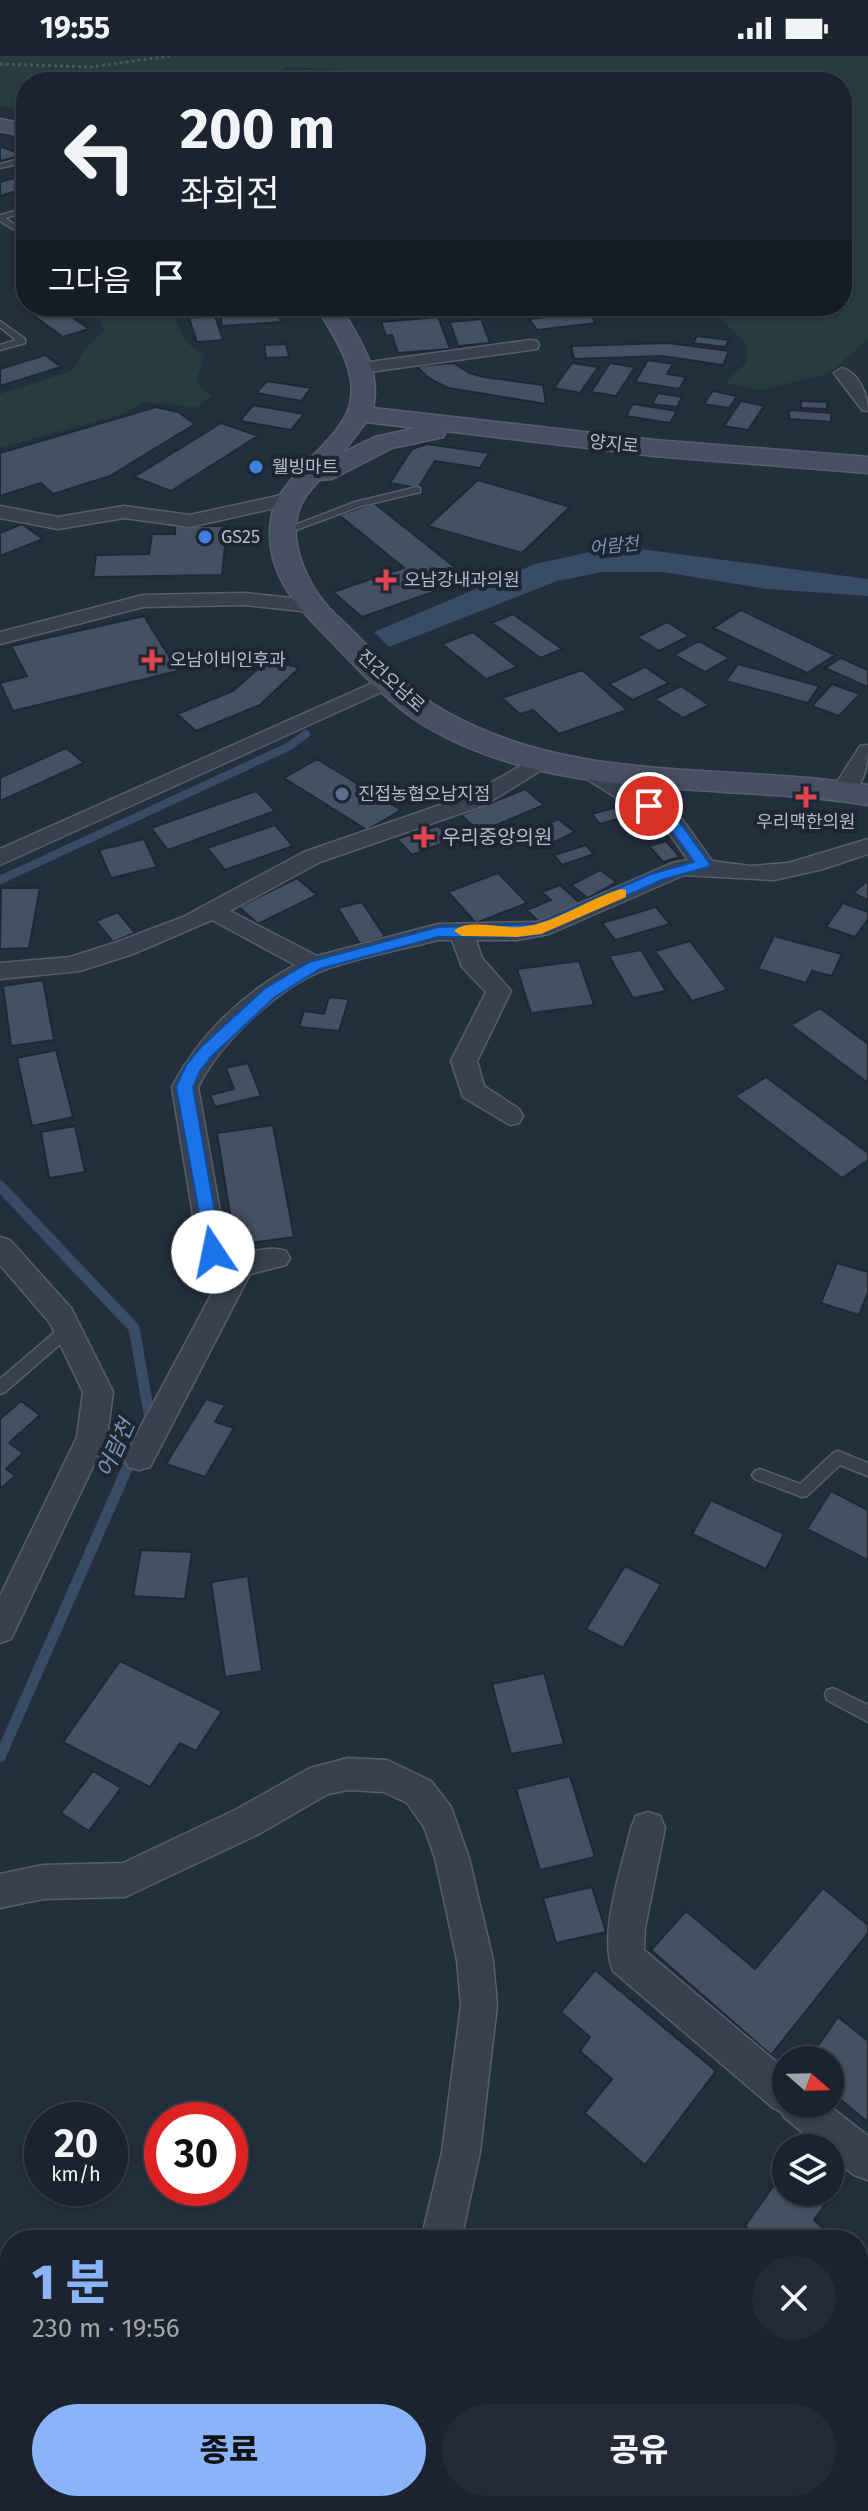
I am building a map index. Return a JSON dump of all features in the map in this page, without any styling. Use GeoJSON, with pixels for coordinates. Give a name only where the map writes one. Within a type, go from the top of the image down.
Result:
{"type":"FeatureCollection","features":[{"type":"Feature","properties":{"kind":"main road"},"geometry":{"type":"LineString","coordinates":[[334,316],[362,368],[365,382],[361,414]]}},
{"type":"Feature","properties":{"kind":"main road"},"geometry":{"type":"LineString","coordinates":[[362,368],[483,428]]}},
{"type":"Feature","properties":{"kind":"main road","name":"양지로"},"geometry":{"type":"LineString","coordinates":[[361,414],[670,450],[868,465]]}},
{"type":"Feature","properties":{"kind":"main road","name":"진건오남로"},"geometry":{"type":"LineString","coordinates":[[361,414],[295,492],[283,517],[282,532],[287,559],[300,592],[310,606],[388,682],[431,716],[508,753],[593,773],[651,779],[791,784],[856,793]]}},
{"type":"Feature","properties":{"kind":"main road"},"geometry":{"type":"LineString","coordinates":[[295,492],[384,442],[430,432],[483,428]]}},
{"type":"Feature","properties":{"kind":"street"},"geometry":{"type":"LineString","coordinates":[[362,368],[531,345]]}},
{"type":"Feature","properties":{"kind":"street"},"geometry":{"type":"LineString","coordinates":[[842,373],[868,406]]}},
{"type":"Feature","properties":{"kind":"street"},"geometry":{"type":"LineString","coordinates":[[0,512],[58,523],[124,512],[190,521],[295,492]]}},
{"type":"Feature","properties":{"kind":"street"},"geometry":{"type":"LineString","coordinates":[[5,632],[143,601],[245,599],[310,606]]}},
{"type":"Feature","properties":{"kind":"street"},"geometry":{"type":"LineString","coordinates":[[0,858],[388,682]]}},
{"type":"Feature","properties":{"kind":"street"},"geometry":{"type":"LineString","coordinates":[[856,793],[868,751]]}},
{"type":"Feature","properties":{"kind":"street"},"geometry":{"type":"LineString","coordinates":[[0,971],[71,965],[125,948],[211,910],[312,857],[477,800],[540,761]]}},
{"type":"Feature","properties":{"kind":"street"},"geometry":{"type":"LineString","coordinates":[[593,773],[674,824],[703,864]]}},
{"type":"Feature","properties":{"kind":"street"},"geometry":{"type":"LineString","coordinates":[[276,1258],[241,1265],[213,1252],[185,1087],[192,1069],[207,1051],[255,1006],[296,974],[314,965],[408,938],[461,931],[541,929],[657,877],[703,864],[757,874],[777,872],[868,846]]}},
{"type":"Feature","properties":{"kind":"street"},"geometry":{"type":"LineString","coordinates":[[211,910],[314,965]]}},
{"type":"Feature","properties":{"kind":"street"},"geometry":{"type":"LineString","coordinates":[[461,931],[471,961],[499,991],[464,1061],[472,1091],[510,1116]]}},
{"type":"Feature","properties":{"kind":"street"},"geometry":{"type":"LineString","coordinates":[[0,1247],[61,1316],[98,1392],[92,1437],[0,1629]]}},
{"type":"Feature","properties":{"kind":"street"},"geometry":{"type":"LineString","coordinates":[[139,1458],[241,1265]]}},
{"type":"Feature","properties":{"kind":"street"},"geometry":{"type":"LineString","coordinates":[[0,1891],[43,1882],[125,1880],[247,1822],[322,1779],[348,1774],[387,1776],[419,1792],[439,1819],[452,1858],[475,1960],[479,2005],[461,2152],[443,2230]]}},
{"type":"Feature","properties":{"kind":"street"},"geometry":{"type":"LineString","coordinates":[[648,1828],[627,1928],[626,1958],[772,2083]]}},
{"type":"Feature","properties":{"kind":"street"},"geometry":{"type":"LineString","coordinates":[[814,2118],[868,2161]]}},
{"type":"Feature","properties":{"kind":"lane"},"geometry":{"type":"LineString","coordinates":[[0,323],[22,341],[0,348]]}},
{"type":"Feature","properties":{"kind":"lane"},"geometry":{"type":"LineString","coordinates":[[282,532],[358,504],[417,490]]}},
{"type":"Feature","properties":{"kind":"lane"},"geometry":{"type":"LineString","coordinates":[[0,1388],[68,1329]]}},
{"type":"Feature","properties":{"kind":"lane"},"geometry":{"type":"LineString","coordinates":[[760,1475],[802,1491],[838,1457],[868,1470]]}},
{"type":"Feature","properties":{"kind":"lane"},"geometry":{"type":"LineString","coordinates":[[833,1695],[868,1714]]}},
{"type":"Feature","properties":{"kind":"path"},"geometry":{"type":"LineString","coordinates":[[0,64],[91,67],[171,56]]}},
{"type":"Feature","properties":{"kind":"green space"},"geometry":{"type":"Polygon","coordinates":[[[0,56],[868,56],[868,340],[828,374],[761,390],[725,383],[746,363],[746,344],[718,316],[852,316],[852,72],[343,72],[288,67],[276,72],[16,72],[16,110],[0,106],[0,56]]]}},
{"type":"Feature","properties":{"kind":"green space"},"geometry":{"type":"Polygon","coordinates":[[[97,316],[174,316],[185,339],[205,354],[196,382],[212,396],[196,407],[146,402],[119,415],[0,448],[0,394],[73,370],[83,352],[104,329],[97,316]]]}},
{"type":"Feature","properties":{"kind":"water"},"geometry":{"type":"Polygon","coordinates":[[[648,550],[868,579],[868,596],[767,589],[663,572],[602,572],[557,581],[389,647],[374,632],[535,564],[595,551],[648,550]]]}},
{"type":"Feature","properties":{"kind":"building"},"geometry":{"type":"Polygon","coordinates":[[[0,147],[16,152],[16,157],[0,161],[0,147]]]}},
{"type":"Feature","properties":{"kind":"building"},"geometry":{"type":"Polygon","coordinates":[[[16,178],[16,191],[0,196],[0,182],[16,178]]]}},
{"type":"Feature","properties":{"kind":"building"},"geometry":{"type":"Polygon","coordinates":[[[34,316],[70,316],[89,329],[63,337],[34,316]]]}},
{"type":"Feature","properties":{"kind":"building"},"geometry":{"type":"Polygon","coordinates":[[[215,316],[223,340],[197,342],[189,318],[215,316]]]}},
{"type":"Feature","properties":{"kind":"building"},"geometry":{"type":"Polygon","coordinates":[[[220,316],[280,316],[281,322],[222,326],[220,316]]]}},
{"type":"Feature","properties":{"kind":"building"},"geometry":{"type":"Polygon","coordinates":[[[591,316],[596,323],[537,330],[529,319],[591,316]]]}},
{"type":"Feature","properties":{"kind":"building"},"geometry":{"type":"Polygon","coordinates":[[[438,317],[450,349],[398,353],[392,335],[386,336],[381,322],[438,317]]]}},
{"type":"Feature","properties":{"kind":"building"},"geometry":{"type":"Polygon","coordinates":[[[481,319],[490,343],[458,346],[450,322],[481,319]]]}},
{"type":"Feature","properties":{"kind":"building"},"geometry":{"type":"Polygon","coordinates":[[[697,336],[729,340],[725,347],[693,343],[697,336]]]}},
{"type":"Feature","properties":{"kind":"building"},"geometry":{"type":"Polygon","coordinates":[[[669,343],[729,351],[723,365],[662,356],[574,359],[571,346],[669,343]]]}},
{"type":"Feature","properties":{"kind":"building"},"geometry":{"type":"Polygon","coordinates":[[[286,344],[289,357],[266,358],[264,345],[286,344]]]}},
{"type":"Feature","properties":{"kind":"building"},"geometry":{"type":"Polygon","coordinates":[[[45,355],[61,367],[0,386],[0,369],[45,355]]]}},
{"type":"Feature","properties":{"kind":"building"},"geometry":{"type":"Polygon","coordinates":[[[648,360],[673,364],[667,374],[686,377],[679,389],[635,382],[648,360]]]}},
{"type":"Feature","properties":{"kind":"building"},"geometry":{"type":"Polygon","coordinates":[[[454,363],[469,373],[484,377],[543,385],[546,404],[448,388],[430,379],[416,366],[454,363]]]}},
{"type":"Feature","properties":{"kind":"building"},"geometry":{"type":"Polygon","coordinates":[[[572,363],[598,367],[580,393],[554,388],[572,363]]]}},
{"type":"Feature","properties":{"kind":"building"},"geometry":{"type":"Polygon","coordinates":[[[610,363],[635,367],[616,396],[591,392],[610,363]]]}},
{"type":"Feature","properties":{"kind":"building"},"geometry":{"type":"Polygon","coordinates":[[[267,381],[311,388],[301,401],[256,393],[267,381]]]}},
{"type":"Feature","properties":{"kind":"building"},"geometry":{"type":"Polygon","coordinates":[[[713,391],[737,396],[729,408],[704,404],[713,391]]]}},
{"type":"Feature","properties":{"kind":"building"},"geometry":{"type":"Polygon","coordinates":[[[658,393],[682,397],[677,407],[652,404],[658,393]]]}},
{"type":"Feature","properties":{"kind":"building"},"geometry":{"type":"Polygon","coordinates":[[[741,401],[764,406],[748,430],[724,426],[741,401]]]}},
{"type":"Feature","properties":{"kind":"building"},"geometry":{"type":"Polygon","coordinates":[[[801,401],[827,402],[827,409],[801,408],[801,401]]]}},
{"type":"Feature","properties":{"kind":"building"},"geometry":{"type":"Polygon","coordinates":[[[633,404],[677,411],[670,423],[626,416],[633,404]]]}},
{"type":"Feature","properties":{"kind":"building"},"geometry":{"type":"Polygon","coordinates":[[[253,405],[304,414],[291,430],[240,421],[253,405]]]}},
{"type":"Feature","properties":{"kind":"building"},"geometry":{"type":"Polygon","coordinates":[[[156,407],[178,412],[195,424],[110,476],[53,494],[41,483],[0,496],[0,453],[156,407]]]}},
{"type":"Feature","properties":{"kind":"building"},"geometry":{"type":"Polygon","coordinates":[[[789,410],[831,413],[831,422],[789,419],[789,410]]]}},
{"type":"Feature","properties":{"kind":"building"},"geometry":{"type":"Polygon","coordinates":[[[221,423],[258,436],[171,491],[134,477],[221,423]]]}},
{"type":"Feature","properties":{"kind":"building"},"geometry":{"type":"Polygon","coordinates":[[[427,444],[489,453],[480,468],[435,461],[418,488],[390,483],[412,449],[427,444]]]}},
{"type":"Feature","properties":{"kind":"building"},"geometry":{"type":"Polygon","coordinates":[[[478,480],[570,507],[522,553],[428,526],[478,480]]]}},
{"type":"Feature","properties":{"kind":"building"},"geometry":{"type":"Polygon","coordinates":[[[374,503],[456,568],[429,578],[442,589],[362,617],[333,592],[404,568],[339,515],[374,503]]]}},
{"type":"Feature","properties":{"kind":"building"},"geometry":{"type":"Polygon","coordinates":[[[22,524],[43,539],[0,556],[0,533],[22,524]]]}},
{"type":"Feature","properties":{"kind":"building"},"geometry":{"type":"Polygon","coordinates":[[[175,526],[227,526],[222,575],[93,577],[96,555],[149,554],[152,534],[175,534],[175,526]]]}},
{"type":"Feature","properties":{"kind":"building"},"geometry":{"type":"Polygon","coordinates":[[[741,610],[835,655],[807,673],[713,628],[741,610]]]}},
{"type":"Feature","properties":{"kind":"building"},"geometry":{"type":"Polygon","coordinates":[[[513,614],[562,649],[541,658],[492,623],[513,614]]]}},
{"type":"Feature","properties":{"kind":"building"},"geometry":{"type":"Polygon","coordinates":[[[144,616],[178,671],[13,711],[0,683],[27,676],[11,646],[144,616]]]}},
{"type":"Feature","properties":{"kind":"building"},"geometry":{"type":"Polygon","coordinates":[[[667,622],[689,636],[659,651],[637,637],[667,622]]]}},
{"type":"Feature","properties":{"kind":"building"},"geometry":{"type":"Polygon","coordinates":[[[473,632],[517,667],[486,679],[442,644],[473,632]]]}},
{"type":"Feature","properties":{"kind":"building"},"geometry":{"type":"Polygon","coordinates":[[[699,641],[729,658],[705,672],[674,655],[699,641]]]}},
{"type":"Feature","properties":{"kind":"building"},"geometry":{"type":"Polygon","coordinates":[[[841,658],[868,670],[868,687],[825,668],[841,658]]]}},
{"type":"Feature","properties":{"kind":"building"},"geometry":{"type":"Polygon","coordinates":[[[269,659],[299,668],[260,705],[196,731],[177,714],[233,691],[269,659]]]}},
{"type":"Feature","properties":{"kind":"building"},"geometry":{"type":"Polygon","coordinates":[[[738,664],[819,686],[808,703],[726,681],[738,664]]]}},
{"type":"Feature","properties":{"kind":"building"},"geometry":{"type":"Polygon","coordinates":[[[645,667],[669,683],[633,700],[609,684],[645,667]]]}},
{"type":"Feature","properties":{"kind":"building"},"geometry":{"type":"Polygon","coordinates":[[[582,670],[627,710],[559,734],[533,710],[520,714],[502,698],[582,670]]]}},
{"type":"Feature","properties":{"kind":"building"},"geometry":{"type":"Polygon","coordinates":[[[832,684],[860,694],[839,716],[812,706],[832,684]]]}},
{"type":"Feature","properties":{"kind":"building"},"geometry":{"type":"Polygon","coordinates":[[[681,686],[709,705],[683,718],[655,699],[681,686]]]}},
{"type":"Feature","properties":{"kind":"building"},"geometry":{"type":"Polygon","coordinates":[[[66,748],[84,763],[0,801],[0,778],[66,748]]]}},
{"type":"Feature","properties":{"kind":"building","name":"진접농협오남지점"},"geometry":{"type":"Polygon","coordinates":[[[317,759],[401,810],[367,830],[284,778],[317,759]]]}},
{"type":"Feature","properties":{"kind":"building"},"geometry":{"type":"Polygon","coordinates":[[[525,789],[544,805],[480,832],[461,815],[525,789]]]}},
{"type":"Feature","properties":{"kind":"building"},"geometry":{"type":"Polygon","coordinates":[[[256,791],[275,811],[168,850],[151,828],[256,791]]]}},
{"type":"Feature","properties":{"kind":"building"},"geometry":{"type":"Polygon","coordinates":[[[620,806],[628,816],[600,824],[592,814],[620,806]]]}},
{"type":"Feature","properties":{"kind":"building"},"geometry":{"type":"Polygon","coordinates":[[[558,819],[575,832],[546,846],[530,833],[558,819]]]}},
{"type":"Feature","properties":{"kind":"building"},"geometry":{"type":"Polygon","coordinates":[[[275,825],[293,846],[225,870],[207,848],[275,825]]]}},
{"type":"Feature","properties":{"kind":"building"},"geometry":{"type":"Polygon","coordinates":[[[438,826],[453,839],[412,855],[397,839],[438,826]]]}},
{"type":"Feature","properties":{"kind":"building"},"geometry":{"type":"Polygon","coordinates":[[[144,839],[157,867],[111,878],[99,850],[144,839]]]}},
{"type":"Feature","properties":{"kind":"building"},"geometry":{"type":"Polygon","coordinates":[[[666,841],[680,857],[663,862],[649,846],[666,841]]]}},
{"type":"Feature","properties":{"kind":"building"},"geometry":{"type":"Polygon","coordinates":[[[586,845],[594,854],[562,865],[554,855],[586,845]]]}},
{"type":"Feature","properties":{"kind":"building"},"geometry":{"type":"Polygon","coordinates":[[[600,870],[617,882],[588,898],[571,885],[600,870]]]}},
{"type":"Feature","properties":{"kind":"building"},"geometry":{"type":"Polygon","coordinates":[[[498,873],[527,903],[476,923],[448,892],[498,873]]]}},
{"type":"Feature","properties":{"kind":"building"},"geometry":{"type":"Polygon","coordinates":[[[297,878],[317,895],[258,924],[239,907],[297,878]]]}},
{"type":"Feature","properties":{"kind":"building"},"geometry":{"type":"Polygon","coordinates":[[[868,880],[868,900],[853,893],[868,880]]]}},
{"type":"Feature","properties":{"kind":"building"},"geometry":{"type":"Polygon","coordinates":[[[560,885],[580,903],[538,921],[527,910],[551,900],[542,892],[560,885]]]}},
{"type":"Feature","properties":{"kind":"building"},"geometry":{"type":"Polygon","coordinates":[[[1,888],[40,888],[29,948],[0,949],[1,888]]]}},
{"type":"Feature","properties":{"kind":"building"},"geometry":{"type":"Polygon","coordinates":[[[362,902],[385,937],[360,944],[338,908],[362,902]]]}},
{"type":"Feature","properties":{"kind":"building"},"geometry":{"type":"Polygon","coordinates":[[[843,903],[868,912],[868,919],[855,937],[826,927],[843,903]]]}},
{"type":"Feature","properties":{"kind":"building"},"geometry":{"type":"Polygon","coordinates":[[[656,907],[670,924],[615,940],[602,923],[656,907]]]}},
{"type":"Feature","properties":{"kind":"building"},"geometry":{"type":"Polygon","coordinates":[[[118,912],[135,933],[113,942],[96,921],[118,912]]]}},
{"type":"Feature","properties":{"kind":"building"},"geometry":{"type":"Polygon","coordinates":[[[774,936],[842,954],[832,976],[812,971],[806,983],[758,969],[774,936]]]}},
{"type":"Feature","properties":{"kind":"building"},"geometry":{"type":"Polygon","coordinates":[[[690,941],[727,990],[692,1001],[655,951],[690,941]]]}},
{"type":"Feature","properties":{"kind":"building"},"geometry":{"type":"Polygon","coordinates":[[[641,950],[666,991],[633,998],[609,956],[641,950]]]}},
{"type":"Feature","properties":{"kind":"building"},"geometry":{"type":"Polygon","coordinates":[[[579,961],[594,1005],[531,1013],[517,969],[579,961]]]}},
{"type":"Feature","properties":{"kind":"building"},"geometry":{"type":"Polygon","coordinates":[[[43,980],[54,1040],[11,1046],[3,986],[43,980]]]}},
{"type":"Feature","properties":{"kind":"building"},"geometry":{"type":"Polygon","coordinates":[[[329,997],[349,999],[339,1031],[299,1027],[304,1011],[324,1014],[329,997]]]}},
{"type":"Feature","properties":{"kind":"building"},"geometry":{"type":"Polygon","coordinates":[[[820,1008],[868,1044],[868,1083],[791,1025],[820,1008]]]}},
{"type":"Feature","properties":{"kind":"building"},"geometry":{"type":"Polygon","coordinates":[[[56,1050],[73,1117],[32,1126],[17,1058],[56,1050]]]}},
{"type":"Feature","properties":{"kind":"building"},"geometry":{"type":"Polygon","coordinates":[[[248,1063],[261,1096],[215,1107],[210,1095],[234,1089],[226,1068],[248,1063]]]}},
{"type":"Feature","properties":{"kind":"building"},"geometry":{"type":"Polygon","coordinates":[[[766,1077],[868,1153],[868,1160],[842,1178],[735,1096],[766,1077]]]}},
{"type":"Feature","properties":{"kind":"building"},"geometry":{"type":"Polygon","coordinates":[[[273,1125],[294,1237],[235,1245],[217,1133],[273,1125]]]}},
{"type":"Feature","properties":{"kind":"building"},"geometry":{"type":"Polygon","coordinates":[[[75,1126],[85,1172],[49,1178],[41,1132],[75,1126]]]}},
{"type":"Feature","properties":{"kind":"building"},"geometry":{"type":"Polygon","coordinates":[[[837,1263],[868,1272],[868,1292],[859,1315],[821,1303],[837,1263]]]}},
{"type":"Feature","properties":{"kind":"building"},"geometry":{"type":"Polygon","coordinates":[[[206,1399],[225,1405],[215,1422],[234,1428],[205,1477],[166,1464],[206,1399]]]}},
{"type":"Feature","properties":{"kind":"building"},"geometry":{"type":"Polygon","coordinates":[[[21,1401],[40,1415],[9,1443],[23,1453],[6,1469],[15,1476],[0,1489],[0,1419],[21,1401]]]}},
{"type":"Feature","properties":{"kind":"building"},"geometry":{"type":"Polygon","coordinates":[[[831,1491],[868,1510],[868,1560],[807,1529],[831,1491]]]}},
{"type":"Feature","properties":{"kind":"building"},"geometry":{"type":"Polygon","coordinates":[[[711,1500],[784,1534],[766,1569],[692,1534],[711,1500]]]}},
{"type":"Feature","properties":{"kind":"building"},"geometry":{"type":"Polygon","coordinates":[[[141,1550],[192,1552],[185,1599],[133,1596],[141,1550]]]}},
{"type":"Feature","properties":{"kind":"building"},"geometry":{"type":"Polygon","coordinates":[[[625,1566],[661,1584],[623,1648],[586,1629],[625,1566]]]}},
{"type":"Feature","properties":{"kind":"building"},"geometry":{"type":"Polygon","coordinates":[[[248,1576],[262,1671],[225,1677],[211,1582],[248,1576]]]}},
{"type":"Feature","properties":{"kind":"building"},"geometry":{"type":"Polygon","coordinates":[[[120,1661],[222,1711],[196,1751],[180,1743],[150,1787],[63,1742],[120,1661]]]}},
{"type":"Feature","properties":{"kind":"building"},"geometry":{"type":"Polygon","coordinates":[[[544,1673],[564,1744],[511,1754],[492,1684],[544,1673]]]}},
{"type":"Feature","properties":{"kind":"building"},"geometry":{"type":"Polygon","coordinates":[[[93,1771],[121,1788],[89,1831],[61,1813],[93,1771]]]}},
{"type":"Feature","properties":{"kind":"building"},"geometry":{"type":"Polygon","coordinates":[[[570,1776],[595,1857],[540,1870],[516,1789],[570,1776]]]}},
{"type":"Feature","properties":{"kind":"building"},"geometry":{"type":"Polygon","coordinates":[[[592,1887],[606,1932],[556,1943],[543,1898],[592,1887]]]}},
{"type":"Feature","properties":{"kind":"building"},"geometry":{"type":"Polygon","coordinates":[[[823,1888],[868,1925],[868,1933],[778,2046],[772,2046],[771,2055],[651,1950],[686,1911],[755,1969],[823,1888]]]}},
{"type":"Feature","properties":{"kind":"building"},"geometry":{"type":"Polygon","coordinates":[[[595,1970],[716,2071],[645,2165],[585,2113],[612,2079],[580,2051],[590,2037],[561,2012],[595,1970]]]}},
{"type":"Feature","properties":{"kind":"building"},"geometry":{"type":"Polygon","coordinates":[[[838,2017],[868,2041],[868,2122],[844,2102],[844,2046],[818,2046],[838,2017]]]}},
{"type":"Feature","properties":{"kind":"building"},"geometry":{"type":"Polygon","coordinates":[[[772,2188],[772,2206],[824,2206],[814,2220],[826,2230],[750,2230],[745,2226],[772,2188]]]}},
{"type":"Feature","properties":{"kind":"waterway","name":"어람천"},"geometry":{"type":"LineString","coordinates":[[0,880],[288,747],[306,734]]}},
{"type":"Feature","properties":{"kind":"waterway","name":"어람천"},"geometry":{"type":"LineString","coordinates":[[0,1186],[134,1328],[150,1419]]}},
{"type":"Feature","properties":{"kind":"waterway","name":"어람천"},"geometry":{"type":"LineString","coordinates":[[0,1757],[133,1455]]}},
{"type":"Feature","properties":{"kind":"slow traffic"},"geometry":{"type":"LineString","coordinates":[[462,931],[541,929],[621,894]]}},
{"type":"Feature","properties":{"kind":"place","name":"웰빙마트"},"geometry":{"type":"Point","coordinates":[256,467]}},
{"type":"Feature","properties":{"kind":"place","name":"GS25"},"geometry":{"type":"Point","coordinates":[205,537]}},
{"type":"Feature","properties":{"kind":"place","name":"오남강내과의원"},"geometry":{"type":"Point","coordinates":[386,580]}},
{"type":"Feature","properties":{"kind":"place","name":"오남이비인후과"},"geometry":{"type":"Point","coordinates":[152,660]}},
{"type":"Feature","properties":{"kind":"place","name":"진접농협오남지점"},"geometry":{"type":"Point","coordinates":[342,794]}},
{"type":"Feature","properties":{"kind":"place","name":"우리맥한의원"},"geometry":{"type":"Point","coordinates":[806,797]}},
{"type":"Feature","properties":{"kind":"place","name":"우리중앙의원"},"geometry":{"type":"Point","coordinates":[424,837]}},
{"type":"Feature","properties":{"kind":"route"},"geometry":{"type":"LineString","coordinates":[[213,1252],[185,1087],[192,1069],[207,1051],[270,993],[314,965],[438,932],[541,929],[657,877],[680,868],[703,864],[674,824],[649,806]]}}]}
